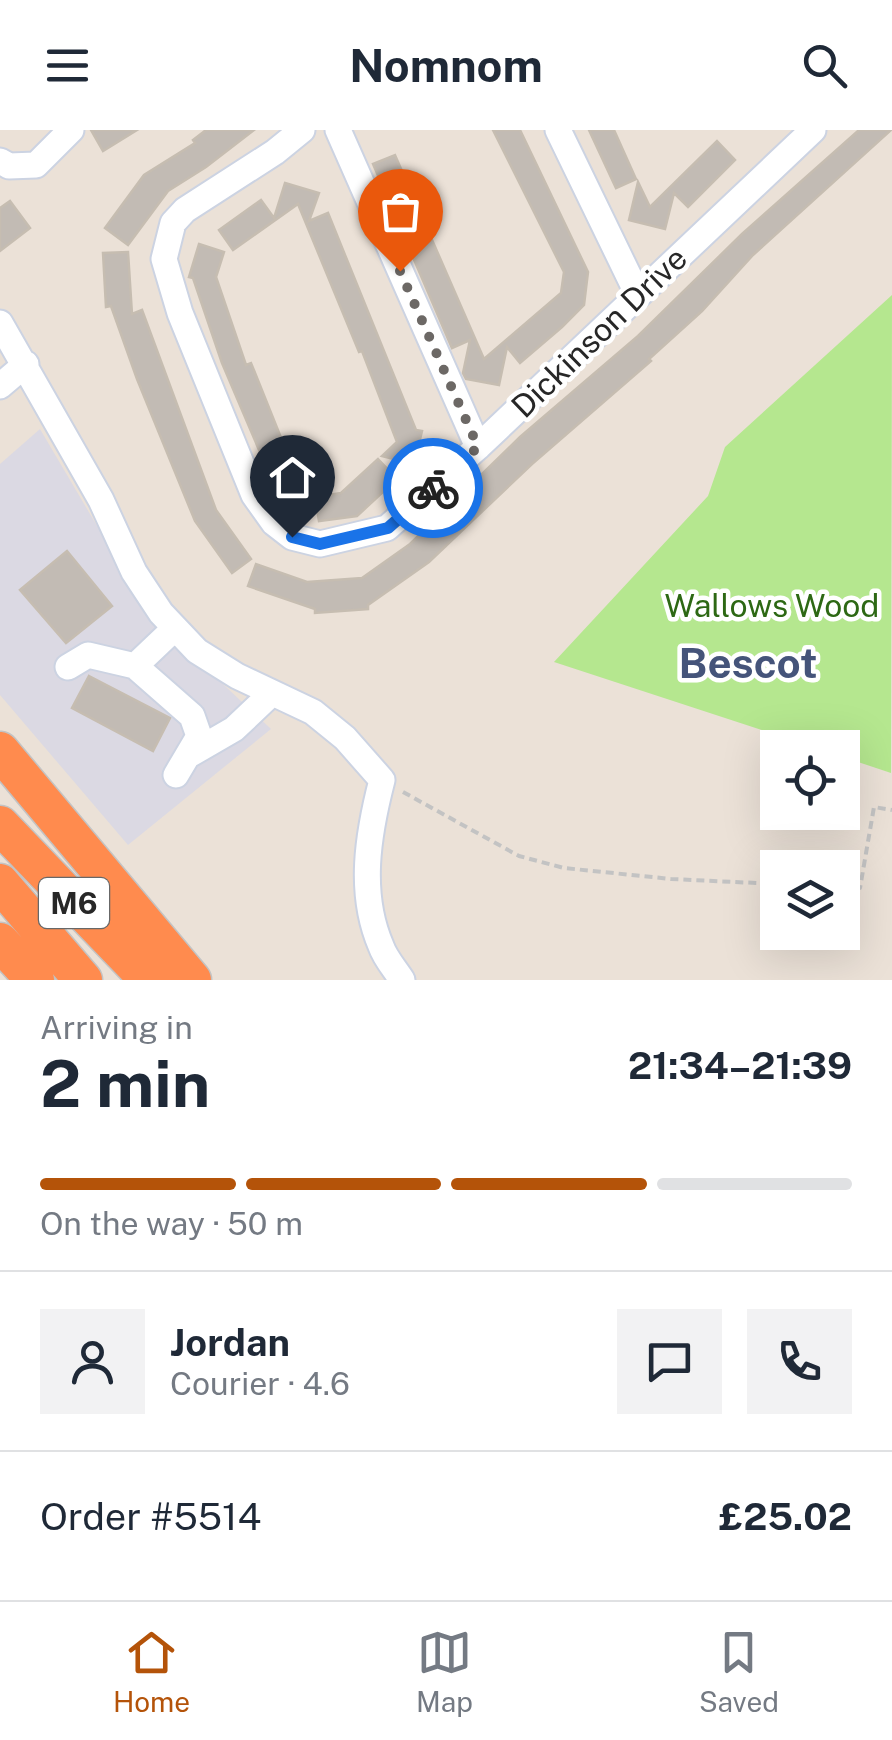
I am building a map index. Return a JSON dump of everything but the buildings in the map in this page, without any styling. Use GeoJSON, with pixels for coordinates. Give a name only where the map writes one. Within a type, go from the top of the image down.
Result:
{"type":"FeatureCollection","features":[{"type":"Feature","properties":{"kind":"highway"},"geometry":{"type":"LineString","coordinates":[[0,751],[192,980]]}},
{"type":"Feature","properties":{"kind":"highway","name":"M6"},"geometry":{"type":"LineString","coordinates":[[0,825],[148,980]]}},
{"type":"Feature","properties":{"kind":"highway","name":"M6"},"geometry":{"type":"LineString","coordinates":[[0,883],[83,980]]}},
{"type":"Feature","properties":{"kind":"highway"},"geometry":{"type":"LineString","coordinates":[[0,942],[34,980]]}},
{"type":"Feature","properties":{"kind":"street"},"geometry":{"type":"LineString","coordinates":[[0,161],[8,166],[36,165],[72,130]]}},
{"type":"Feature","properties":{"kind":"street","name":"Dickinson Drive"},"geometry":{"type":"LineString","coordinates":[[302,130],[185,210],[173,224],[164,259],[180,313],[254,495],[274,523],[292,537],[320,544],[388,528],[812,130]]}},
{"type":"Feature","properties":{"kind":"street"},"geometry":{"type":"LineString","coordinates":[[338,130],[478,447]]}},
{"type":"Feature","properties":{"kind":"street"},"geometry":{"type":"LineString","coordinates":[[558,130],[638,294]]}},
{"type":"Feature","properties":{"kind":"street"},"geometry":{"type":"LineString","coordinates":[[0,323],[100,500],[134,572],[175,628],[196,651],[313,712],[345,738],[382,780],[372,817],[366,887],[381,947],[402,980]]}},
{"type":"Feature","properties":{"kind":"street"},"geometry":{"type":"LineString","coordinates":[[0,386],[26,364]]}},
{"type":"Feature","properties":{"kind":"street"},"geometry":{"type":"LineString","coordinates":[[136,666],[175,628]]}},
{"type":"Feature","properties":{"kind":"street"},"geometry":{"type":"LineString","coordinates":[[68,667],[88,655],[136,666],[192,716],[199,736],[182,765],[234,729],[272,693]]}},
{"type":"Feature","properties":{"kind":"path"},"geometry":{"type":"LineString","coordinates":[[382,780],[519,856],[582,870],[760,883]]}},
{"type":"Feature","properties":{"kind":"path"},"geometry":{"type":"LineString","coordinates":[[860,888],[874,807],[892,810]]}},
{"type":"Feature","properties":{"kind":"shaded area"},"geometry":{"type":"Polygon","coordinates":[[[40,429],[150,616],[271,729],[128,845],[0,695],[0,464],[40,429]]]}},
{"type":"Feature","properties":{"kind":"green space","name":"Wallows Wood"},"geometry":{"type":"Polygon","coordinates":[[[892,295],[891,773],[860,763],[860,730],[762,730],[554,662],[708,496],[725,447],[892,295]]]}},
{"type":"Feature","properties":{"kind":"way so far"},"geometry":{"type":"LineString","coordinates":[[400,271],[478,447],[433,488]]}},
{"type":"Feature","properties":{"kind":"district","name":"Bescot"},"geometry":{"type":"Point","coordinates":[748,662]}},
{"type":"Feature","properties":{"kind":"route"},"geometry":{"type":"LineString","coordinates":[[292,537],[320,544],[388,528],[433,488]]}}]}
